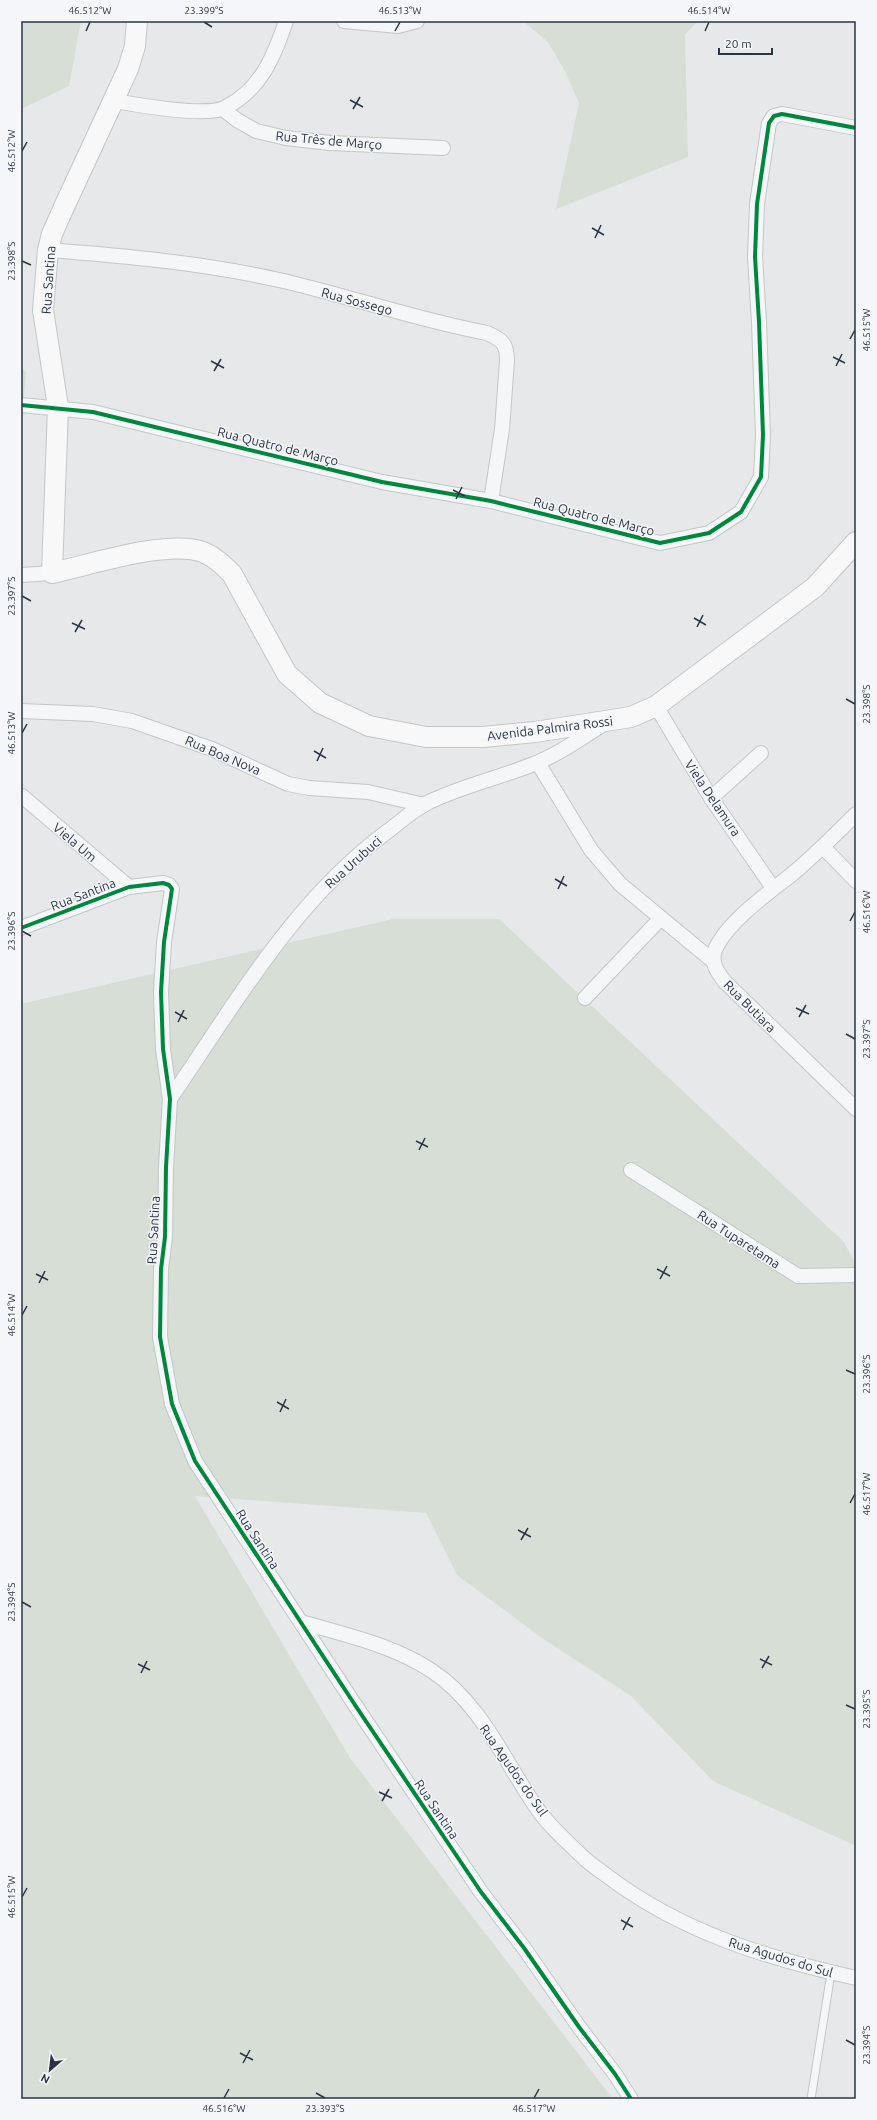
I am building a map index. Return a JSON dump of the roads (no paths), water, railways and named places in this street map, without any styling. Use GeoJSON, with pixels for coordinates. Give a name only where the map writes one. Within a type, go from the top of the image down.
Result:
{"type":"FeatureCollection","features":[{"type":"Feature","properties":{"kind":"street","name":"Rua Santina"},"geometry":{"type":"LineString","coordinates":[[52,573],[58,407],[43,310],[48,250],[52,234],[115,101],[132,58],[135,46],[137,21]]}},
{"type":"Feature","properties":{"kind":"street"},"geometry":{"type":"LineString","coordinates":[[115,101],[171,110],[223,109],[247,92],[260,79],[276,52],[286,21]]}},
{"type":"Feature","properties":{"kind":"street"},"geometry":{"type":"LineString","coordinates":[[344,21],[398,26],[415,22]]}},
{"type":"Feature","properties":{"kind":"street","name":"Rua Três de Março"},"geometry":{"type":"LineString","coordinates":[[223,109],[237,120],[256,131],[286,138],[330,143],[443,148]]}},
{"type":"Feature","properties":{"kind":"street","name":"Rua Quatro de Março"},"geometry":{"type":"LineString","coordinates":[[21,405],[58,407],[93,412],[382,482],[491,501],[660,543],[709,533],[741,512],[761,477],[762,414],[755,257],[757,204],[769,123],[774,116],[782,114],[856,128]]}},
{"type":"Feature","properties":{"kind":"street","name":"Rua Sossego"},"geometry":{"type":"LineString","coordinates":[[48,250],[160,259],[279,280],[367,305],[487,333],[501,339],[507,350],[507,361],[502,429],[491,501]]}},
{"type":"Feature","properties":{"kind":"street","name":"Avenida Palmira Rossi"},"geometry":{"type":"LineString","coordinates":[[52,573],[165,548],[191,549],[211,556],[232,574],[287,674],[320,703],[369,726],[426,737],[482,737],[535,732],[631,717],[656,706],[815,587],[856,542]]}},
{"type":"Feature","properties":{"kind":"street"},"geometry":{"type":"LineString","coordinates":[[21,575],[52,573]]}},
{"type":"Feature","properties":{"kind":"street","name":"Viela Delamura"},"geometry":{"type":"LineString","coordinates":[[656,706],[711,798],[773,888]]}},
{"type":"Feature","properties":{"kind":"street","name":"Rua Boa Nova"},"geometry":{"type":"LineString","coordinates":[[21,711],[93,714],[132,721],[212,749],[288,784],[309,788],[368,792],[424,805]]}},
{"type":"Feature","properties":{"kind":"street","name":"Rua Urubuci"},"geometry":{"type":"LineString","coordinates":[[170,1099],[253,973],[290,926],[323,890],[368,846],[424,805],[448,794],[538,763],[613,719]]}},
{"type":"Feature","properties":{"kind":"street"},"geometry":{"type":"LineString","coordinates":[[711,798],[761,753]]}},
{"type":"Feature","properties":{"kind":"street"},"geometry":{"type":"LineString","coordinates":[[538,763],[591,850],[620,884],[713,961],[715,950],[724,936],[773,888],[823,847],[856,814]]}},
{"type":"Feature","properties":{"kind":"street","name":"Viela Um"},"geometry":{"type":"LineString","coordinates":[[22,796],[129,887]]}},
{"type":"Feature","properties":{"kind":"street"},"geometry":{"type":"LineString","coordinates":[[823,847],[856,881]]}},
{"type":"Feature","properties":{"kind":"street","name":"Rua Santina"},"geometry":{"type":"LineString","coordinates":[[21,928],[129,887],[163,883],[169,884],[172,888],[164,942],[161,992],[163,1049],[170,1099],[166,1167],[165,1237],[161,1269],[160,1337],[172,1404],[195,1461],[301,1622],[481,1892],[524,1948],[579,2027],[615,2074],[630,2099]]}},
{"type":"Feature","properties":{"kind":"street"},"geometry":{"type":"LineString","coordinates":[[585,998],[661,918]]}},
{"type":"Feature","properties":{"kind":"street","name":"Rua Butiara"},"geometry":{"type":"LineString","coordinates":[[713,961],[717,972],[725,982],[856,1109]]}},
{"type":"Feature","properties":{"kind":"street","name":"Rua Tuparetama"},"geometry":{"type":"LineString","coordinates":[[631,1170],[798,1276],[856,1275]]}},
{"type":"Feature","properties":{"kind":"street","name":"Rua Agudos do Sul"},"geometry":{"type":"LineString","coordinates":[[301,1622],[398,1652],[433,1672],[468,1705],[537,1809],[584,1858],[637,1898],[708,1934],[796,1964],[856,1978]]}},
{"type":"Feature","properties":{"kind":"lane"},"geometry":{"type":"LineString","coordinates":[[811,2099],[831,1973]]}}]}
